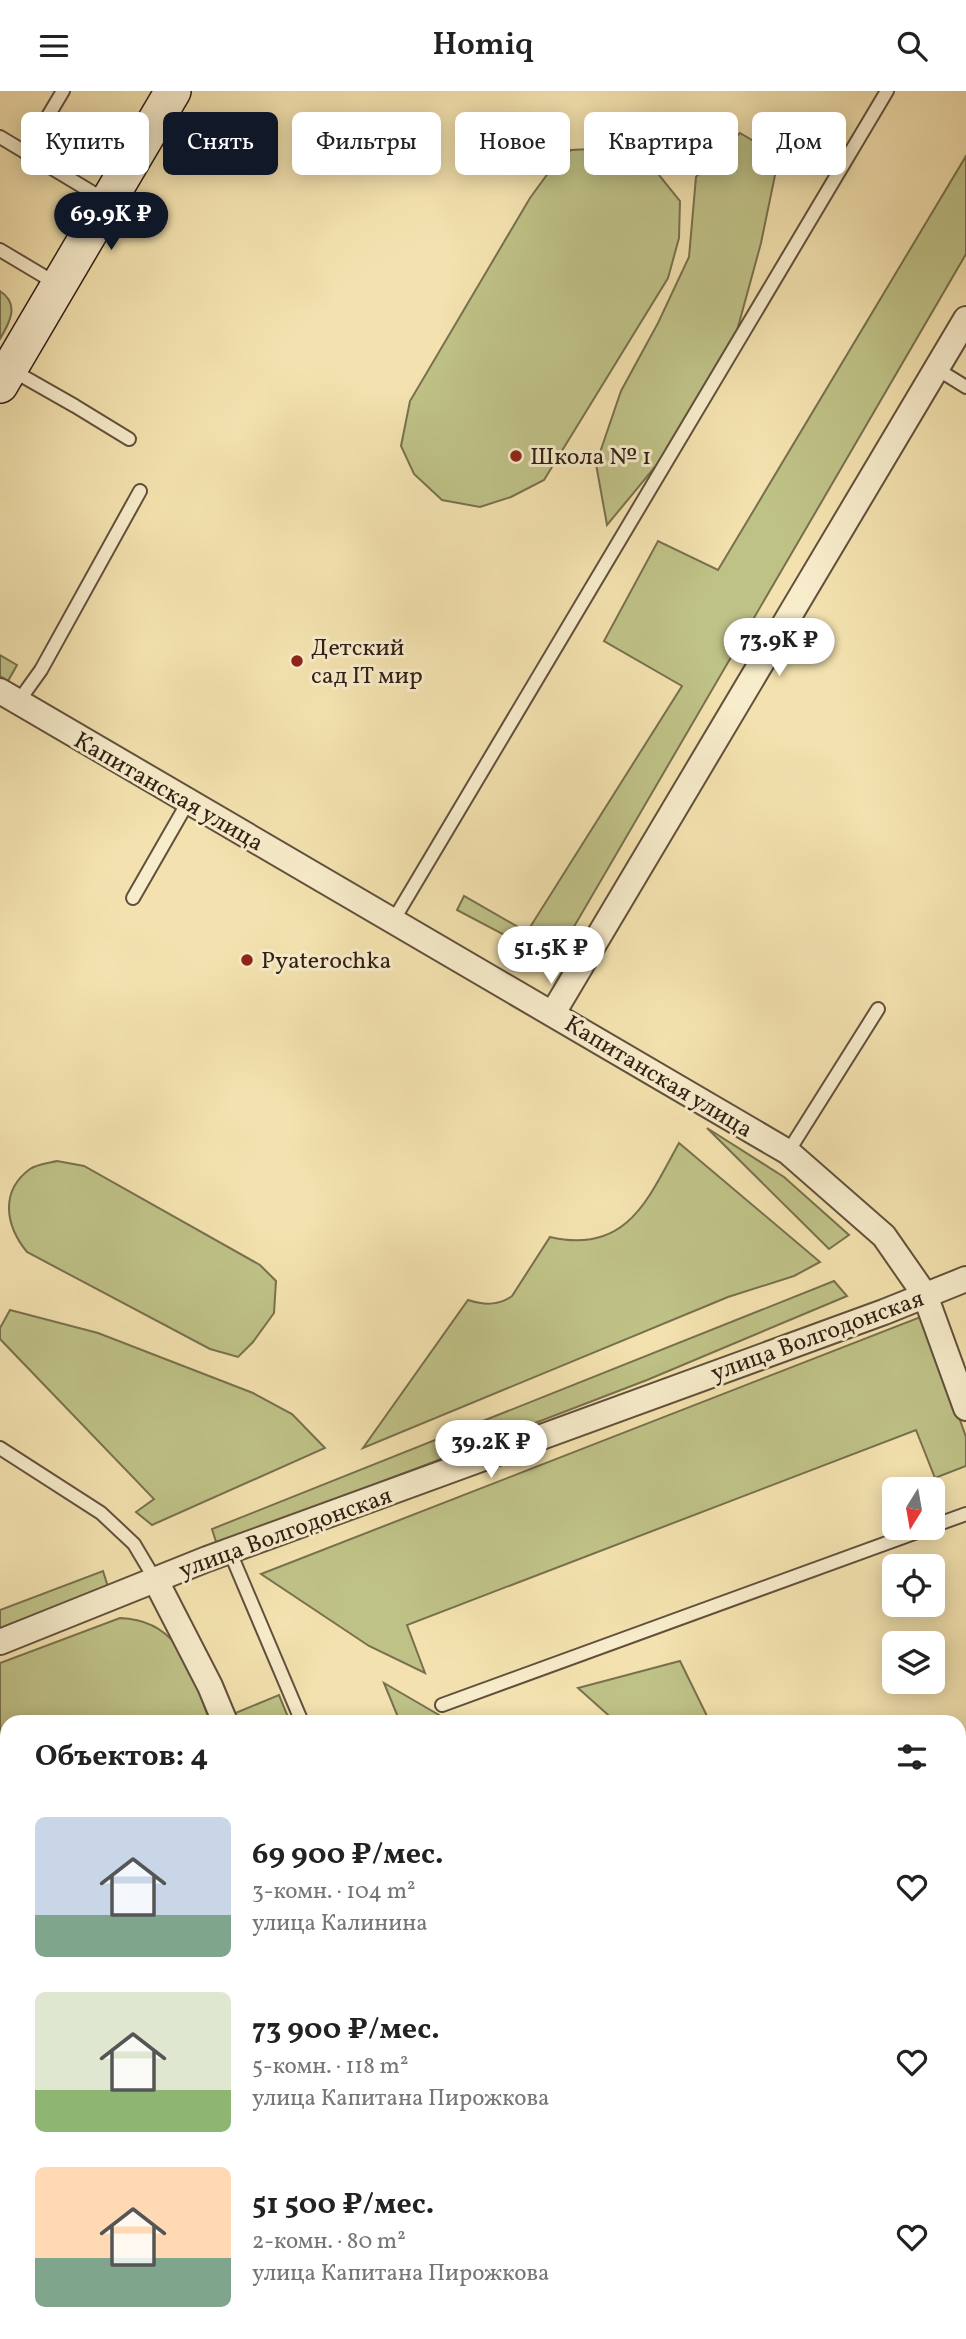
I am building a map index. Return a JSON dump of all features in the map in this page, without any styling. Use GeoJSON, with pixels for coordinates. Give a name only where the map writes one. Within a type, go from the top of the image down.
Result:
{"type":"FeatureCollection","features":[{"type":"Feature","properties":{"kind":"main road"},"geometry":{"type":"LineString","coordinates":[[5,377],[173,91]]}},
{"type":"Feature","properties":{"kind":"street"},"geometry":{"type":"LineString","coordinates":[[552,1013],[966,319]]}},
{"type":"Feature","properties":{"kind":"street","name":"Капитанская улица"},"geometry":{"type":"LineString","coordinates":[[9,697],[788,1152],[884,1236],[925,1295],[966,1408]]}},
{"type":"Feature","properties":{"kind":"street","name":"улица Волгодонская"},"geometry":{"type":"LineString","coordinates":[[0,1642],[207,1559],[966,1279]]}},
{"type":"Feature","properties":{"kind":"street"},"geometry":{"type":"LineString","coordinates":[[156,1581],[222,1715]]}},
{"type":"Feature","properties":{"kind":"lane"},"geometry":{"type":"LineString","coordinates":[[50,112],[63,91]]}},
{"type":"Feature","properties":{"kind":"lane"},"geometry":{"type":"LineString","coordinates":[[393,921],[887,91]]}},
{"type":"Feature","properties":{"kind":"lane"},"geometry":{"type":"LineString","coordinates":[[0,138],[21,150]]}},
{"type":"Feature","properties":{"kind":"lane"},"geometry":{"type":"LineString","coordinates":[[63,175],[108,202]]}},
{"type":"Feature","properties":{"kind":"lane"},"geometry":{"type":"LineString","coordinates":[[0,250],[59,285]]}},
{"type":"Feature","properties":{"kind":"lane"},"geometry":{"type":"LineString","coordinates":[[937,369],[966,387]]}},
{"type":"Feature","properties":{"kind":"lane"},"geometry":{"type":"LineString","coordinates":[[5,377],[75,406],[130,439]]}},
{"type":"Feature","properties":{"kind":"lane"},"geometry":{"type":"LineString","coordinates":[[9,697],[41,670],[140,491]]}},
{"type":"Feature","properties":{"kind":"lane"},"geometry":{"type":"LineString","coordinates":[[134,898],[188,802]]}},
{"type":"Feature","properties":{"kind":"lane"},"geometry":{"type":"LineString","coordinates":[[788,1152],[878,1009]]}},
{"type":"Feature","properties":{"kind":"lane"},"geometry":{"type":"LineString","coordinates":[[0,1448],[101,1513],[134,1544],[156,1581]]}},
{"type":"Feature","properties":{"kind":"lane"},"geometry":{"type":"LineString","coordinates":[[945,1522],[966,1514]]}},
{"type":"Feature","properties":{"kind":"lane"},"geometry":{"type":"LineString","coordinates":[[442,1705],[895,1540]]}},
{"type":"Feature","properties":{"kind":"lane"},"geometry":{"type":"LineString","coordinates":[[230,1552],[299,1715]]}},
{"type":"Feature","properties":{"kind":"green space"},"geometry":{"type":"Polygon","coordinates":[[[740,133],[752,140],[752,175],[775,175],[761,243],[735,338],[669,450],[607,525],[596,464],[621,391],[658,323],[689,257],[696,177],[738,175],[740,133]]]}},
{"type":"Feature","properties":{"kind":"green space"},"geometry":{"type":"Polygon","coordinates":[[[584,149],[584,175],[659,175],[680,201],[679,238],[668,278],[544,480],[511,497],[480,507],[442,500],[414,474],[401,446],[410,401],[530,198],[547,175],[570,175],[571,150],[584,149]]]}},
{"type":"Feature","properties":{"kind":"green space"},"geometry":{"type":"Polygon","coordinates":[[[966,156],[966,254],[554,961],[457,910],[464,896],[527,932],[682,686],[604,641],[658,541],[718,570],[966,156]]]}},
{"type":"Feature","properties":{"kind":"green space"},"geometry":{"type":"Polygon","coordinates":[[[0,291],[10,302],[11,313],[0,339],[0,291]]]}},
{"type":"Feature","properties":{"kind":"green space"},"geometry":{"type":"Polygon","coordinates":[[[0,655],[17,665],[8,681],[0,676],[0,655]]]}},
{"type":"Feature","properties":{"kind":"green space"},"geometry":{"type":"Polygon","coordinates":[[[707,1128],[784,1177],[849,1235],[829,1249],[707,1128]]]}},
{"type":"Feature","properties":{"kind":"green space"},"geometry":{"type":"Polygon","coordinates":[[[679,1143],[820,1262],[794,1276],[728,1297],[363,1448],[468,1300],[491,1304],[512,1296],[550,1237],[576,1240],[598,1238],[616,1230],[632,1218],[645,1202],[679,1143]]]}},
{"type":"Feature","properties":{"kind":"green space"},"geometry":{"type":"Polygon","coordinates":[[[57,1161],[84,1166],[260,1265],[276,1281],[274,1313],[253,1342],[238,1357],[210,1349],[27,1252],[10,1220],[10,1198],[20,1178],[30,1169],[57,1161]]]}},
{"type":"Feature","properties":{"kind":"green space"},"geometry":{"type":"Polygon","coordinates":[[[834,1281],[847,1296],[647,1380],[217,1545],[212,1529],[834,1281]]]}},
{"type":"Feature","properties":{"kind":"green space"},"geometry":{"type":"Polygon","coordinates":[[[10,1310],[98,1333],[253,1393],[292,1414],[325,1448],[152,1525],[136,1512],[154,1499],[0,1339],[0,1328],[10,1310]]]}},
{"type":"Feature","properties":{"kind":"green space"},"geometry":{"type":"Polygon","coordinates":[[[923,1316],[966,1437],[966,1466],[938,1477],[935,1477],[916,1430],[407,1625],[425,1673],[369,1646],[261,1574],[923,1316]]]}},
{"type":"Feature","properties":{"kind":"green space"},"geometry":{"type":"Polygon","coordinates":[[[103,1571],[108,1587],[0,1628],[0,1610],[103,1571]]]}},
{"type":"Feature","properties":{"kind":"green space"},"geometry":{"type":"Polygon","coordinates":[[[120,1618],[141,1621],[158,1628],[182,1653],[207,1715],[0,1715],[0,1663],[120,1618]]]}},
{"type":"Feature","properties":{"kind":"green space"},"geometry":{"type":"Polygon","coordinates":[[[680,1661],[707,1715],[608,1715],[578,1688],[680,1661]]]}},
{"type":"Feature","properties":{"kind":"green space"},"geometry":{"type":"Polygon","coordinates":[[[384,1683],[439,1715],[397,1715],[384,1683]]]}},
{"type":"Feature","properties":{"kind":"green space"},"geometry":{"type":"Polygon","coordinates":[[[279,1695],[287,1715],[233,1715],[279,1695]]]}},
{"type":"Feature","properties":{"kind":"place","name":"Школа № 1"},"geometry":{"type":"Point","coordinates":[516,456]}},
{"type":"Feature","properties":{"kind":"place","name":"Детский сад IT мир"},"geometry":{"type":"Point","coordinates":[297,661]}},
{"type":"Feature","properties":{"kind":"place","name":"Pyaterochka"},"geometry":{"type":"Point","coordinates":[247,960]}}]}
